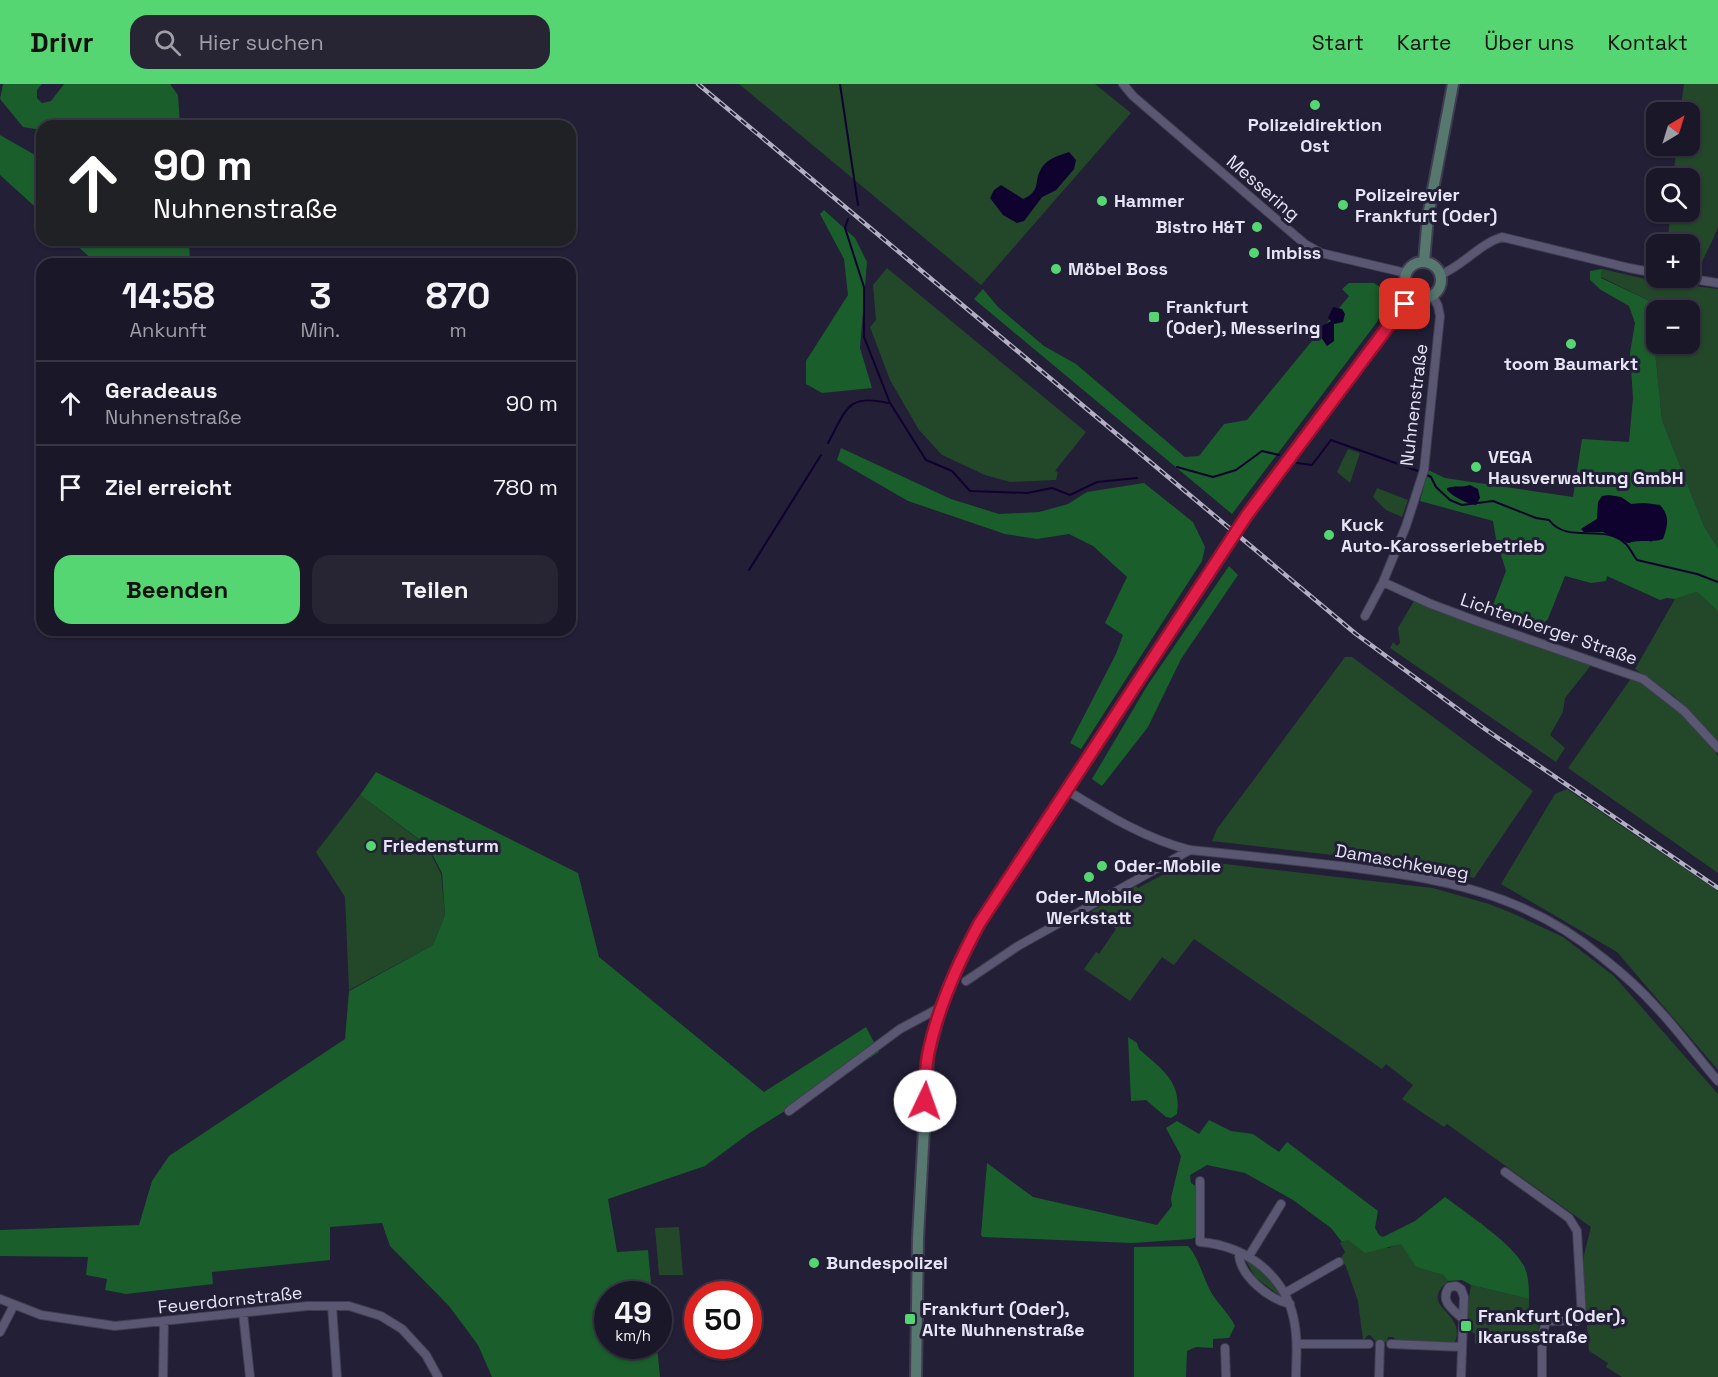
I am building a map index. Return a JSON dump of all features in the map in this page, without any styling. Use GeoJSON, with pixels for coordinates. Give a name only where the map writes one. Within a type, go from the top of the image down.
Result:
{"type":"FeatureCollection","features":[{"type":"Feature","properties":{"kind":"main road"},"geometry":{"type":"LineString","coordinates":[[1424,262],[1428,216],[1453,84]]}},
{"type":"Feature","properties":{"kind":"main road"},"geometry":{"type":"LineString","coordinates":[[1424,262],[1434,266],[1440,275],[1440,286],[1432,296],[1420,298],[1406,287],[1406,273],[1413,264],[1424,262]]}},
{"type":"Feature","properties":{"kind":"main road"},"geometry":{"type":"LineString","coordinates":[[916,1377],[918,1238],[928,1056],[941,1007],[961,958],[979,924],[1247,515],[1412,294]]}},
{"type":"Feature","properties":{"kind":"street","name":"Messering"},"geometry":{"type":"LineString","coordinates":[[1123,84],[1133,96],[1305,243],[1321,254],[1406,273]]}},
{"type":"Feature","properties":{"kind":"street"},"geometry":{"type":"LineString","coordinates":[[1440,275],[1451,270],[1491,240],[1502,237],[1646,271]]}},
{"type":"Feature","properties":{"kind":"street"},"geometry":{"type":"LineString","coordinates":[[1700,280],[1718,283]]}},
{"type":"Feature","properties":{"kind":"street","name":"Nuhnenstraße"},"geometry":{"type":"LineString","coordinates":[[1365,616],[1383,582],[1406,526],[1424,470],[1440,316],[1438,306],[1432,296]]}},
{"type":"Feature","properties":{"kind":"street","name":"Lichtenberger Straße"},"geometry":{"type":"LineString","coordinates":[[1383,582],[1431,604],[1479,622],[1643,679],[1684,711],[1718,748]]}},
{"type":"Feature","properties":{"kind":"street","name":"Damaschkeweg"},"geometry":{"type":"LineString","coordinates":[[1068,791],[1108,816],[1142,833],[1190,850],[1370,870],[1442,881],[1490,894],[1531,911],[1562,928],[1603,957],[1657,1008],[1718,1082]]}},
{"type":"Feature","properties":{"kind":"street"},"geometry":{"type":"LineString","coordinates":[[966,981],[1018,946],[1190,850]]}},
{"type":"Feature","properties":{"kind":"street"},"geometry":{"type":"LineString","coordinates":[[789,1111],[900,1029],[941,1007]]}},
{"type":"Feature","properties":{"kind":"street"},"geometry":{"type":"LineString","coordinates":[[1505,1172],[1569,1218],[1578,1236],[1582,1318],[1577,1321],[1546,1321],[1543,1325],[1542,1377]]}},
{"type":"Feature","properties":{"kind":"street"},"geometry":{"type":"LineString","coordinates":[[1200,1182],[1200,1242],[1222,1246],[1249,1256],[1267,1270],[1285,1293],[1295,1327],[1296,1377]]}},
{"type":"Feature","properties":{"kind":"street"},"geometry":{"type":"LineString","coordinates":[[1249,1256],[1281,1204]]}},
{"type":"Feature","properties":{"kind":"street"},"geometry":{"type":"LineString","coordinates":[[1239,1252],[1243,1264],[1257,1286],[1276,1299],[1290,1304]]}},
{"type":"Feature","properties":{"kind":"street"},"geometry":{"type":"LineString","coordinates":[[1285,1293],[1339,1262]]}},
{"type":"Feature","properties":{"kind":"street","name":"Feuerdornstraße"},"geometry":{"type":"LineString","coordinates":[[0,1299],[41,1315],[115,1326],[243,1313],[349,1306],[366,1310],[396,1325],[418,1345],[430,1360],[438,1377]]}},
{"type":"Feature","properties":{"kind":"street"},"geometry":{"type":"LineString","coordinates":[[0,1332],[14,1305]]}},
{"type":"Feature","properties":{"kind":"street"},"geometry":{"type":"LineString","coordinates":[[332,1306],[337,1377]]}},
{"type":"Feature","properties":{"kind":"street"},"geometry":{"type":"LineString","coordinates":[[243,1313],[250,1377]]}},
{"type":"Feature","properties":{"kind":"street"},"geometry":{"type":"LineString","coordinates":[[1461,1377],[1462,1318]]}},
{"type":"Feature","properties":{"kind":"street"},"geometry":{"type":"LineString","coordinates":[[162,1377],[164,1322]]}},
{"type":"Feature","properties":{"kind":"street"},"geometry":{"type":"LineString","coordinates":[[1297,1344],[1369,1344]]}},
{"type":"Feature","properties":{"kind":"street"},"geometry":{"type":"LineString","coordinates":[[1379,1377],[1380,1344]]}},
{"type":"Feature","properties":{"kind":"street"},"geometry":{"type":"LineString","coordinates":[[1391,1344],[1461,1347]]}},
{"type":"Feature","properties":{"kind":"street"},"geometry":{"type":"LineString","coordinates":[[1225,1348],[1226,1377]]}},
{"type":"Feature","properties":{"kind":"green space"},"geometry":{"type":"Polygon","coordinates":[[[3,84],[42,84],[37,90],[37,98],[42,103],[51,101],[64,84],[170,84],[178,95],[180,120],[36,120],[36,129],[23,127],[0,99],[3,84]]]}},
{"type":"Feature","properties":{"kind":"green space"},"geometry":{"type":"Polygon","coordinates":[[[739,84],[1095,84],[1131,113],[981,285],[739,84]],[[1074,169],[1040,171],[1034,191],[1023,199],[1001,186],[1024,221],[1042,197],[1056,190],[1074,169]]]}},
{"type":"Feature","properties":{"kind":"green space"},"geometry":{"type":"Polygon","coordinates":[[[1684,84],[1718,84],[1718,227],[1700,267],[1700,234],[1668,234],[1670,222],[1700,222],[1700,168],[1674,168],[1676,156],[1700,156],[1700,102],[1681,102],[1684,84]]]}},
{"type":"Feature","properties":{"kind":"green space"},"geometry":{"type":"Polygon","coordinates":[[[0,135],[36,156],[36,208],[0,175],[0,135]]]}},
{"type":"Feature","properties":{"kind":"green space"},"geometry":{"type":"Polygon","coordinates":[[[824,210],[855,238],[867,262],[860,348],[872,388],[822,393],[806,384],[806,361],[848,295],[844,259],[820,214],[824,210]]]}},
{"type":"Feature","properties":{"kind":"green space"},"geometry":{"type":"Polygon","coordinates":[[[78,246],[189,246],[190,258],[90,258],[78,246]]]}},
{"type":"Feature","properties":{"kind":"green space"},"geometry":{"type":"Polygon","coordinates":[[[887,268],[1086,432],[1055,471],[1058,472],[1056,480],[1010,482],[985,475],[942,455],[919,430],[890,380],[870,327],[876,320],[873,285],[887,268]]]}},
{"type":"Feature","properties":{"kind":"green space"},"geometry":{"type":"Polygon","coordinates":[[[1602,269],[1646,279],[1646,288],[1700,287],[1718,289],[1718,548],[1704,526],[1662,420],[1655,354],[1700,354],[1700,300],[1648,300],[1601,277],[1602,269]]]}},
{"type":"Feature","properties":{"kind":"green space"},"geometry":{"type":"Polygon","coordinates":[[[1602,269],[1601,278],[1648,300],[1646,300],[1646,354],[1655,354],[1662,420],[1704,526],[1718,548],[1718,611],[1697,592],[1675,599],[1660,600],[1607,576],[1606,581],[1591,583],[1565,576],[1548,619],[1533,632],[1492,618],[1493,605],[1506,571],[1493,521],[1420,501],[1428,470],[1445,478],[1573,497],[1582,439],[1629,442],[1633,398],[1630,353],[1635,323],[1629,306],[1601,290],[1590,280],[1590,271],[1602,269]],[[1621,497],[1597,519],[1582,528],[1603,532],[1628,543],[1642,539],[1652,542],[1645,503],[1631,504],[1621,497]]]}},
{"type":"Feature","properties":{"kind":"green space"},"geometry":{"type":"Polygon","coordinates":[[[1349,283],[1374,283],[1387,292],[1388,299],[1377,322],[1232,514],[974,299],[983,289],[998,307],[1044,346],[1076,364],[1185,457],[1199,456],[1224,424],[1247,420],[1349,296],[1342,289],[1349,283]]]}},
{"type":"Feature","properties":{"kind":"green space"},"geometry":{"type":"Polygon","coordinates":[[[841,448],[951,499],[999,514],[1039,512],[1068,504],[1087,492],[1144,483],[1193,522],[1205,547],[1202,561],[1081,749],[1070,743],[1116,654],[1123,635],[1105,623],[1127,577],[1093,546],[1069,534],[1037,539],[1005,534],[908,501],[837,460],[841,448]]]}},
{"type":"Feature","properties":{"kind":"green space"},"geometry":{"type":"Polygon","coordinates":[[[1348,449],[1360,453],[1350,483],[1337,472],[1348,449]]]}},
{"type":"Feature","properties":{"kind":"green space"},"geometry":{"type":"Polygon","coordinates":[[[1377,488],[1408,500],[1402,517],[1386,510],[1373,497],[1377,488]]]}},
{"type":"Feature","properties":{"kind":"green space"},"geometry":{"type":"Polygon","coordinates":[[[1229,566],[1238,575],[1181,659],[1148,727],[1102,786],[1092,779],[1147,686],[1229,566]]]}},
{"type":"Feature","properties":{"kind":"green space"},"geometry":{"type":"Polygon","coordinates":[[[1697,592],[1718,611],[1718,742],[1675,697],[1635,669],[1675,599],[1697,592]]]}},
{"type":"Feature","properties":{"kind":"green space"},"geometry":{"type":"Polygon","coordinates":[[[1414,601],[1592,664],[1565,698],[1563,712],[1550,735],[1565,748],[1556,762],[1390,648],[1393,642],[1397,646],[1400,643],[1398,628],[1414,601]]]}},
{"type":"Feature","properties":{"kind":"green space"},"geometry":{"type":"Polygon","coordinates":[[[1345,657],[1352,657],[1533,791],[1474,878],[1410,864],[1212,841],[1217,829],[1345,657]]]}},
{"type":"Feature","properties":{"kind":"green space"},"geometry":{"type":"Polygon","coordinates":[[[1632,677],[1657,692],[1680,712],[1718,756],[1718,873],[1568,768],[1632,677]]]}},
{"type":"Feature","properties":{"kind":"green space"},"geometry":{"type":"Polygon","coordinates":[[[376,772],[578,873],[599,957],[764,1092],[866,1027],[879,1052],[751,1132],[705,1166],[608,1199],[617,1252],[648,1250],[651,1281],[594,1281],[594,1359],[658,1359],[660,1377],[492,1377],[478,1345],[449,1306],[390,1246],[382,1223],[330,1227],[330,1260],[212,1272],[213,1284],[126,1294],[105,1290],[107,1279],[86,1275],[88,1257],[0,1256],[0,1230],[139,1225],[152,1181],[169,1156],[345,1039],[349,991],[433,945],[445,915],[442,873],[428,846],[360,795],[376,772]]]}},
{"type":"Feature","properties":{"kind":"green space"},"geometry":{"type":"Polygon","coordinates":[[[1567,789],[1718,891],[1718,1070],[1617,952],[1501,884],[1555,794],[1567,789]]]}},
{"type":"Feature","properties":{"kind":"green space"},"geometry":{"type":"Polygon","coordinates":[[[360,795],[427,846],[441,874],[445,915],[433,945],[349,990],[345,897],[316,852],[360,795]]]}},
{"type":"Feature","properties":{"kind":"green space"},"geometry":{"type":"Polygon","coordinates":[[[1190,860],[1433,888],[1489,904],[1563,937],[1614,976],[1718,1094],[1718,1377],[1622,1377],[1606,1367],[1608,1363],[1589,1351],[1583,1273],[1584,1255],[1591,1227],[1447,1124],[1444,1127],[1402,1099],[1413,1085],[1386,1064],[1382,1069],[1194,939],[1174,965],[1162,957],[1130,1001],[1084,969],[1096,952],[1099,954],[1116,929],[1092,911],[1136,886],[1138,888],[1190,860]]]}},
{"type":"Feature","properties":{"kind":"green space"},"geometry":{"type":"Polygon","coordinates":[[[1128,1037],[1137,1043],[1139,1049],[1162,1070],[1173,1084],[1178,1103],[1177,1114],[1171,1118],[1166,1117],[1146,1100],[1131,1101],[1128,1037]]]}},
{"type":"Feature","properties":{"kind":"green space"},"geometry":{"type":"Polygon","coordinates":[[[1209,1120],[1231,1131],[1253,1134],[1279,1152],[1287,1142],[1378,1211],[1375,1228],[1383,1237],[1415,1221],[1445,1197],[1488,1229],[1518,1257],[1527,1274],[1529,1299],[1471,1285],[1462,1280],[1448,1281],[1443,1275],[1416,1267],[1401,1244],[1365,1253],[1348,1240],[1342,1242],[1331,1228],[1293,1200],[1245,1173],[1207,1165],[1190,1175],[1191,1183],[1197,1187],[1196,1237],[1191,1239],[1132,1243],[983,1237],[981,1235],[987,1163],[1033,1197],[1157,1225],[1172,1206],[1171,1198],[1181,1156],[1166,1128],[1177,1121],[1199,1134],[1209,1120]]]}},
{"type":"Feature","properties":{"kind":"green space"},"geometry":{"type":"Polygon","coordinates":[[[679,1227],[683,1275],[659,1275],[655,1228],[679,1227]]]}},
{"type":"Feature","properties":{"kind":"green space"},"geometry":{"type":"Polygon","coordinates":[[[1347,1240],[1389,1248],[1401,1243],[1416,1267],[1443,1275],[1448,1281],[1440,1290],[1438,1298],[1455,1323],[1457,1332],[1455,1342],[1397,1341],[1393,1337],[1388,1337],[1387,1342],[1376,1342],[1370,1335],[1363,1341],[1358,1301],[1345,1264],[1343,1265],[1340,1259],[1345,1252],[1340,1243],[1347,1240]]]}},
{"type":"Feature","properties":{"kind":"green space"},"geometry":{"type":"Polygon","coordinates":[[[1188,1246],[1196,1257],[1212,1294],[1235,1326],[1229,1338],[1213,1339],[1213,1348],[1196,1347],[1187,1351],[1186,1377],[1134,1377],[1134,1247],[1188,1246]]]}},
{"type":"Feature","properties":{"kind":"green space"},"geometry":{"type":"Polygon","coordinates":[[[1245,1259],[1269,1277],[1283,1298],[1255,1277],[1245,1259]]]}},
{"type":"Feature","properties":{"kind":"green space"},"geometry":{"type":"Polygon","coordinates":[[[1471,1285],[1529,1299],[1529,1317],[1539,1317],[1538,1345],[1475,1344],[1475,1333],[1468,1332],[1469,1318],[1466,1317],[1471,1285]]]}},
{"type":"Feature","properties":{"kind":"shaded area"},"geometry":{"type":"Polygon","coordinates":[[[1069,152],[1076,160],[1074,169],[1056,190],[1042,197],[1024,221],[1017,223],[1003,215],[990,198],[994,190],[1001,185],[1023,199],[1029,196],[1035,190],[1042,167],[1052,158],[1069,152]]]}},
{"type":"Feature","properties":{"kind":"shaded area"},"geometry":{"type":"Polygon","coordinates":[[[1333,307],[1342,309],[1345,314],[1343,322],[1334,324],[1334,341],[1327,346],[1318,333],[1322,326],[1331,321],[1328,318],[1333,307]]]}},
{"type":"Feature","properties":{"kind":"shaded area"},"geometry":{"type":"Polygon","coordinates":[[[1470,485],[1478,489],[1480,498],[1476,505],[1461,500],[1447,490],[1450,487],[1470,485]]]}},
{"type":"Feature","properties":{"kind":"shaded area"},"geometry":{"type":"Polygon","coordinates":[[[1602,496],[1621,497],[1631,504],[1660,505],[1667,521],[1663,539],[1628,543],[1603,532],[1584,532],[1581,529],[1597,519],[1598,502],[1602,496]]]}},
{"type":"Feature","properties":{"kind":"waterway"},"geometry":{"type":"LineString","coordinates":[[840,84],[858,205]]}},
{"type":"Feature","properties":{"kind":"waterway"},"geometry":{"type":"LineString","coordinates":[[848,219],[845,228],[864,287],[864,337],[890,403],[926,460],[952,471],[970,491],[1027,493],[1052,488],[1070,495],[1097,482],[1137,478]]}},
{"type":"Feature","properties":{"kind":"waterway"},"geometry":{"type":"LineString","coordinates":[[828,443],[849,407],[863,401],[888,403]]}},
{"type":"Feature","properties":{"kind":"waterway"},"geometry":{"type":"LineString","coordinates":[[1297,463],[1312,465],[1331,440],[1418,471]]}},
{"type":"Feature","properties":{"kind":"waterway"},"geometry":{"type":"LineString","coordinates":[[1177,467],[1213,477],[1236,470],[1262,451],[1279,455]]}},
{"type":"Feature","properties":{"kind":"waterway"},"geometry":{"type":"LineString","coordinates":[[749,570],[821,455]]}},
{"type":"Feature","properties":{"kind":"waterway"},"geometry":{"type":"LineString","coordinates":[[1427,475],[1450,500],[1462,505],[1493,501],[1536,518],[1549,520],[1566,531],[1607,534],[1626,544],[1637,560],[1697,574],[1718,582]]}},
{"type":"Feature","properties":{"kind":"railway"},"geometry":{"type":"LineString","coordinates":[[698,84],[1356,634],[1485,729],[1718,888]]}},
{"type":"Feature","properties":{"kind":"place","name":"Polizeidirektion Ost"},"geometry":{"type":"Point","coordinates":[1315,105]}},
{"type":"Feature","properties":{"kind":"place","name":"Hammer"},"geometry":{"type":"Point","coordinates":[1102,201]}},
{"type":"Feature","properties":{"kind":"place","name":"Polizeirevier Frankfurt (Oder)"},"geometry":{"type":"Point","coordinates":[1343,205]}},
{"type":"Feature","properties":{"kind":"place","name":"Bistro H&T"},"geometry":{"type":"Point","coordinates":[1257,227]}},
{"type":"Feature","properties":{"kind":"place","name":"Imbiss"},"geometry":{"type":"Point","coordinates":[1254,253]}},
{"type":"Feature","properties":{"kind":"place","name":"Möbel Boss"},"geometry":{"type":"Point","coordinates":[1056,269]}},
{"type":"Feature","properties":{"kind":"place","name":"Frankfurt (Oder), Messering"},"geometry":{"type":"Point","coordinates":[1154,317]}},
{"type":"Feature","properties":{"kind":"place","name":"toom Baumarkt"},"geometry":{"type":"Point","coordinates":[1571,344]}},
{"type":"Feature","properties":{"kind":"place","name":"VEGA Hausverwaltung GmbH"},"geometry":{"type":"Point","coordinates":[1476,467]}},
{"type":"Feature","properties":{"kind":"place","name":"Kuck Auto-Karosseriebetrieb"},"geometry":{"type":"Point","coordinates":[1329,535]}},
{"type":"Feature","properties":{"kind":"place","name":"Friedensturm"},"geometry":{"type":"Point","coordinates":[371,846]}},
{"type":"Feature","properties":{"kind":"place","name":"Oder-Mobile"},"geometry":{"type":"Point","coordinates":[1102,866]}},
{"type":"Feature","properties":{"kind":"place","name":"Oder-Mobile Werkstatt"},"geometry":{"type":"Point","coordinates":[1089,877]}},
{"type":"Feature","properties":{"kind":"place","name":"Bundespolizei"},"geometry":{"type":"Point","coordinates":[814,1263]}},
{"type":"Feature","properties":{"kind":"place","name":"Frankfurt (Oder), Alte Nuhnenstraße"},"geometry":{"type":"Point","coordinates":[910,1319]}},
{"type":"Feature","properties":{"kind":"place","name":"Frankfurt (Oder), Ikarusstraße"},"geometry":{"type":"Point","coordinates":[1466,1326]}},
{"type":"Feature","properties":{"kind":"route"},"geometry":{"type":"LineString","coordinates":[[925,1101],[928,1056],[941,1007],[961,958],[979,924],[1247,515],[1405,304]]}}]}
